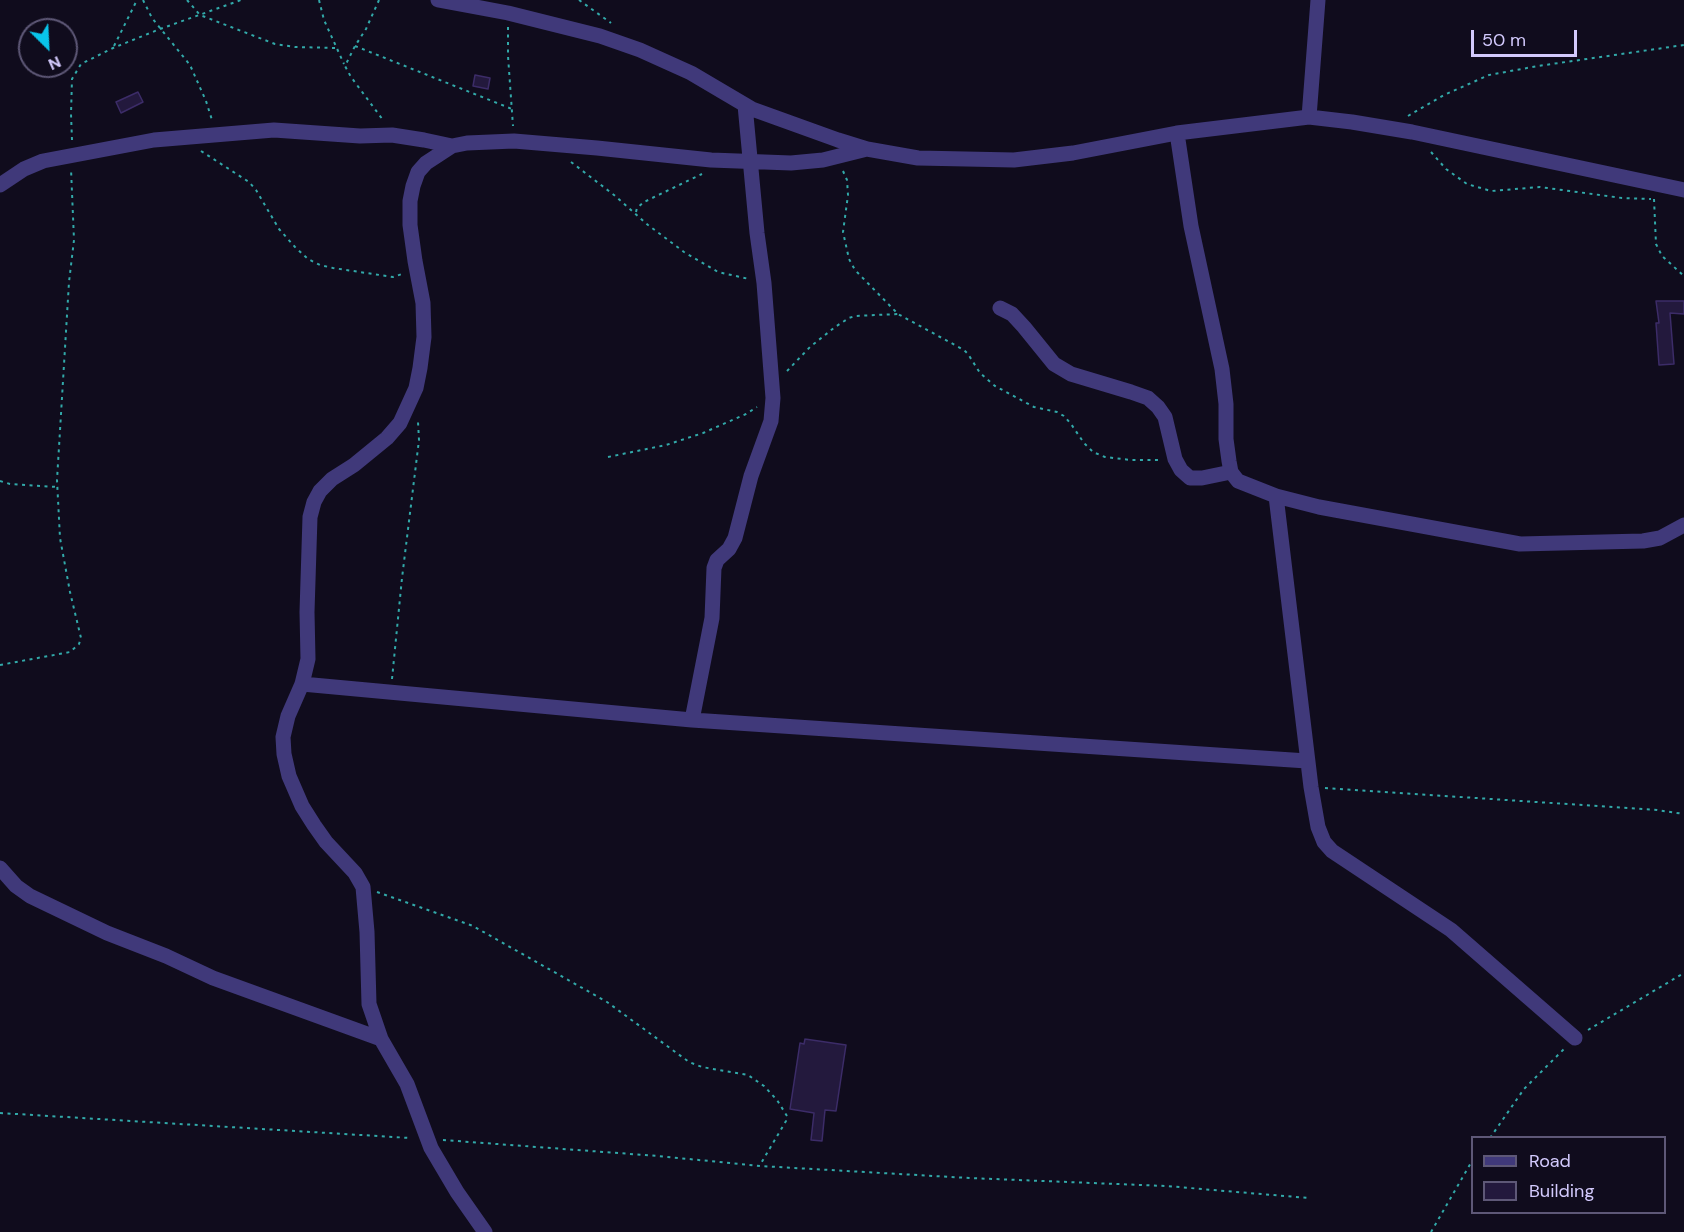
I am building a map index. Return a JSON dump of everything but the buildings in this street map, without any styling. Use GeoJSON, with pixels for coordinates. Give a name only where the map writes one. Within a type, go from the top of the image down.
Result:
{"type":"FeatureCollection","features":[{"type":"Feature","properties":{"kind":"street"},"geometry":{"type":"LineString","coordinates":[[438,0],[508,13],[600,36],[640,50],[691,74],[745,105],[867,149],[918,158],[1014,160],[1073,153],[1177,133],[1309,117],[1412,132],[1684,190]]}},
{"type":"Feature","properties":{"kind":"street"},"geometry":{"type":"LineString","coordinates":[[1309,117],[1318,0]]}},
{"type":"Feature","properties":{"kind":"street"},"geometry":{"type":"LineString","coordinates":[[692,720],[712,618],[714,568],[717,560],[729,549],[739,526],[751,476],[771,421],[772,392],[764,283],[745,105]]}},
{"type":"Feature","properties":{"kind":"street"},"geometry":{"type":"LineString","coordinates":[[0,185],[43,161],[73,154],[154,140],[274,130],[360,136],[392,135],[452,146],[514,141],[718,160],[792,163],[823,160],[867,149]]}},
{"type":"Feature","properties":{"kind":"street"},"geometry":{"type":"LineString","coordinates":[[1177,133],[1191,226],[1222,369],[1226,404],[1226,439],[1231,472],[1238,481],[1276,496],[1319,507],[1520,544],[1643,542],[1660,538],[1684,525]]}},
{"type":"Feature","properties":{"kind":"street"},"geometry":{"type":"LineString","coordinates":[[452,146],[426,163],[418,172],[410,201],[410,225],[423,303],[424,337],[416,388],[400,423],[387,438],[354,465],[332,479],[320,491],[314,502],[310,517],[308,659],[302,684],[288,716],[283,737],[289,776],[302,806],[326,842],[355,873],[363,887],[369,1004],[381,1039],[407,1084],[431,1148],[457,1192],[485,1232]]}},
{"type":"Feature","properties":{"kind":"street"},"geometry":{"type":"LineString","coordinates":[[1000,308],[1012,314],[1054,364],[1071,374],[1148,398],[1158,406],[1165,417],[1175,459],[1180,470],[1190,478],[1231,472]]}},
{"type":"Feature","properties":{"kind":"street"},"geometry":{"type":"LineString","coordinates":[[1276,496],[1307,761],[1318,827],[1324,842],[1332,851],[1451,930],[1575,1038]]}},
{"type":"Feature","properties":{"kind":"street"},"geometry":{"type":"LineString","coordinates":[[302,684],[692,720],[1307,761]]}},
{"type":"Feature","properties":{"kind":"street"},"geometry":{"type":"LineString","coordinates":[[0,868],[16,886],[30,896],[107,933],[166,956],[213,978],[381,1039]]}},
{"type":"Feature","properties":{"kind":"path"},"geometry":{"type":"LineString","coordinates":[[113,48],[136,0]]}},
{"type":"Feature","properties":{"kind":"path"},"geometry":{"type":"LineString","coordinates":[[143,0],[152,18],[190,65],[206,101],[216,134]]}},
{"type":"Feature","properties":{"kind":"path"},"geometry":{"type":"LineString","coordinates":[[187,0],[200,15],[275,44],[337,48]]}},
{"type":"Feature","properties":{"kind":"path"},"geometry":{"type":"LineString","coordinates":[[0,665],[70,652],[80,644],[81,638],[60,538],[58,487],[69,282],[74,240],[70,176],[73,154],[72,79],[81,64],[113,48],[241,0]]}},
{"type":"Feature","properties":{"kind":"path"},"geometry":{"type":"LineString","coordinates":[[319,0],[324,20],[345,66],[392,135]]}},
{"type":"Feature","properties":{"kind":"path"},"geometry":{"type":"LineString","coordinates":[[345,66],[379,0]]}},
{"type":"Feature","properties":{"kind":"path"},"geometry":{"type":"LineString","coordinates":[[508,13],[508,56],[514,141]]}},
{"type":"Feature","properties":{"kind":"path"},"geometry":{"type":"LineString","coordinates":[[1386,128],[1444,95],[1489,75],[1684,45]]}},
{"type":"Feature","properties":{"kind":"path"},"geometry":{"type":"LineString","coordinates":[[355,46],[512,109]]}},
{"type":"Feature","properties":{"kind":"path"},"geometry":{"type":"LineString","coordinates":[[1412,132],[1446,169],[1467,184],[1491,191],[1540,188],[1622,198],[1654,199],[1656,243],[1662,256],[1684,276]]}},
{"type":"Feature","properties":{"kind":"path"},"geometry":{"type":"LineString","coordinates":[[200,150],[249,182],[279,229],[308,259],[327,267],[393,277],[416,270]]}},
{"type":"Feature","properties":{"kind":"path"},"geometry":{"type":"LineString","coordinates":[[837,157],[847,180],[848,195],[843,232],[849,259],[855,270],[898,314],[964,350],[980,373],[995,386],[1034,407],[1057,412],[1064,416],[1093,452],[1105,457],[1131,460],[1175,459]]}},
{"type":"Feature","properties":{"kind":"path"},"geometry":{"type":"LineString","coordinates":[[568,160],[684,252],[728,275],[764,283]]}},
{"type":"Feature","properties":{"kind":"path"},"geometry":{"type":"LineString","coordinates":[[636,213],[637,207],[644,202],[697,177],[718,160]]}},
{"type":"Feature","properties":{"kind":"path"},"geometry":{"type":"LineString","coordinates":[[608,457],[666,445],[703,433],[746,414],[772,392],[810,347],[835,327],[855,316],[898,314]]}},
{"type":"Feature","properties":{"kind":"path"},"geometry":{"type":"LineString","coordinates":[[391,693],[419,440],[418,419]]}},
{"type":"Feature","properties":{"kind":"path"},"geometry":{"type":"LineString","coordinates":[[0,481],[10,484],[58,487]]}},
{"type":"Feature","properties":{"kind":"path"},"geometry":{"type":"LineString","coordinates":[[1311,787],[1658,810],[1684,814]]}},
{"type":"Feature","properties":{"kind":"path"},"geometry":{"type":"LineString","coordinates":[[363,887],[473,926],[607,1002],[689,1062],[702,1067],[748,1076],[764,1086],[787,1116],[760,1166]]}},
{"type":"Feature","properties":{"kind":"path"},"geometry":{"type":"LineString","coordinates":[[0,1113],[428,1139],[760,1166],[1166,1186],[1309,1198]]}},
{"type":"Feature","properties":{"kind":"path"},"geometry":{"type":"LineString","coordinates":[[1431,1232],[1471,1164]]}}]}
